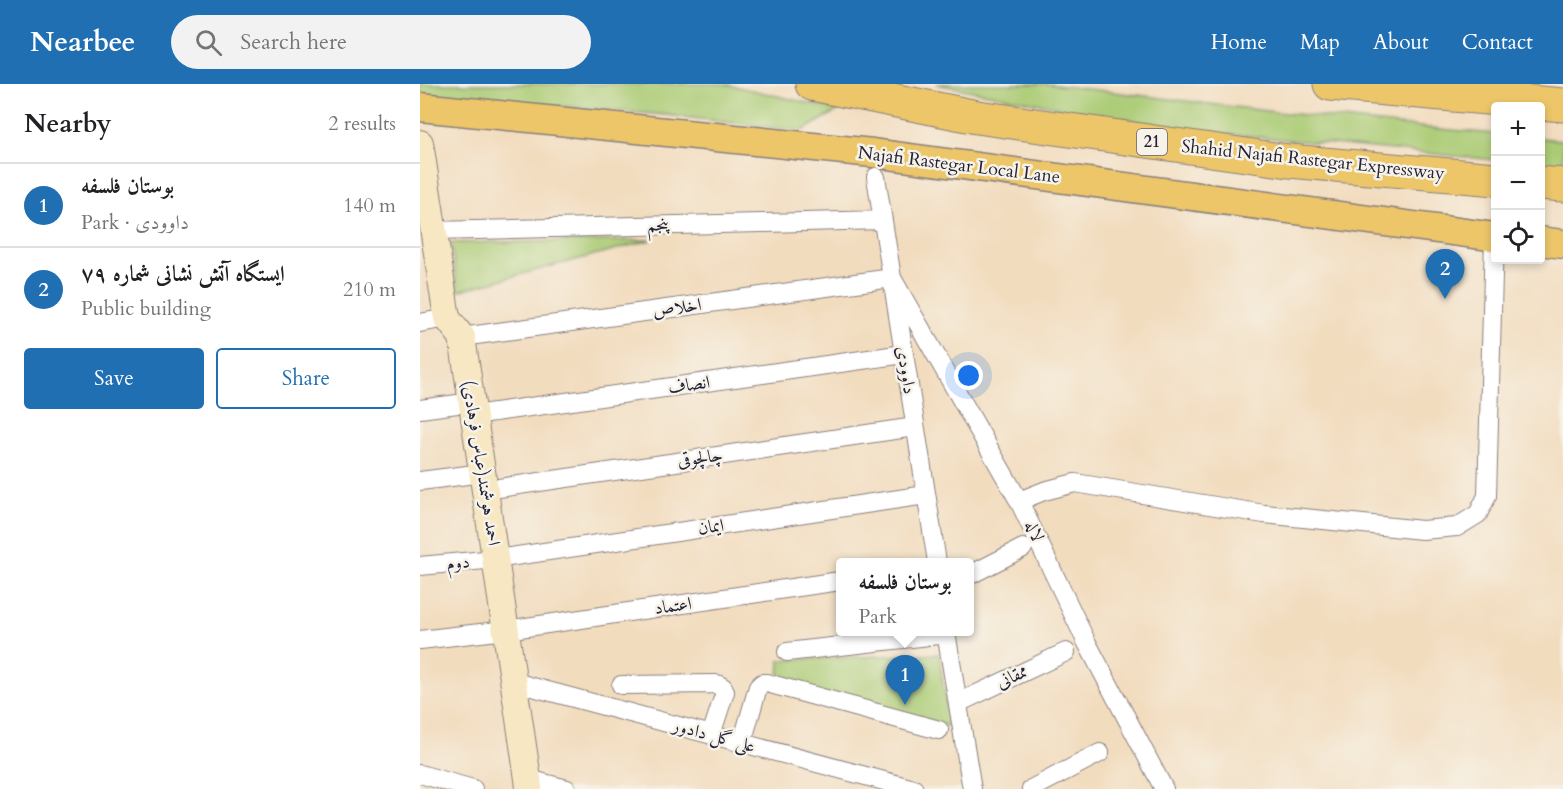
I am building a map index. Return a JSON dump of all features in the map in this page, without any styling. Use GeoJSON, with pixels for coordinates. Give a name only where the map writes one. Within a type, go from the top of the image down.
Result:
{"type":"FeatureCollection","features":[{"type":"Feature","properties":{"kind":"highway","name":"Shahid Najafi Rastegar Expressway"},"geometry":{"type":"LineString","coordinates":[[812,84],[976,117],[1290,161],[1491,180]]}},
{"type":"Feature","properties":{"kind":"highway"},"geometry":{"type":"LineString","coordinates":[[1330,84],[1563,105]]}},
{"type":"Feature","properties":{"kind":"highway"},"geometry":{"type":"LineString","coordinates":[[1545,184],[1563,186]]}},
{"type":"Feature","properties":{"kind":"main road","name":"Najafi Rastegar Local Lane"},"geometry":{"type":"LineString","coordinates":[[420,107],[873,153],[1491,236]]}},
{"type":"Feature","properties":{"kind":"main road"},"geometry":{"type":"LineString","coordinates":[[1545,242],[1563,244]]}},
{"type":"Feature","properties":{"kind":"street","name":"احمد هوشمند(عباس فرهادی)"},"geometry":{"type":"LineString","coordinates":[[420,142],[434,231],[473,409],[528,784]]}},
{"type":"Feature","properties":{"kind":"street","name":"داوودی"},"geometry":{"type":"LineString","coordinates":[[876,177],[935,558]]}},
{"type":"Feature","properties":{"kind":"street","name":"پنجم"},"geometry":{"type":"LineString","coordinates":[[434,231],[883,220]]}},
{"type":"Feature","properties":{"kind":"street"},"geometry":{"type":"LineString","coordinates":[[1019,501],[1044,491],[1075,483],[1264,514],[1422,530],[1457,526],[1478,514],[1487,496],[1494,264]]}},
{"type":"Feature","properties":{"kind":"street","name":"اخلاص"},"geometry":{"type":"LineString","coordinates":[[420,322],[455,328],[892,278]]}},
{"type":"Feature","properties":{"kind":"street","name":"لاله"},"geometry":{"type":"LineString","coordinates":[[892,278],[1019,501],[1087,643],[1164,789]]}},
{"type":"Feature","properties":{"kind":"street","name":"انصاف"},"geometry":{"type":"LineString","coordinates":[[420,409],[473,409],[904,354]]}},
{"type":"Feature","properties":{"kind":"street","name":"چالچوقی"},"geometry":{"type":"LineString","coordinates":[[420,481],[484,482],[915,427]]}},
{"type":"Feature","properties":{"kind":"street","name":"ایمان"},"geometry":{"type":"LineString","coordinates":[[496,559],[926,495]]}},
{"type":"Feature","properties":{"kind":"street"},"geometry":{"type":"LineString","coordinates":[[974,572],[1023,548]]}},
{"type":"Feature","properties":{"kind":"street","name":"دوم"},"geometry":{"type":"LineString","coordinates":[[420,566],[496,559]]}},
{"type":"Feature","properties":{"kind":"street","name":"اعتماد"},"geometry":{"type":"LineString","coordinates":[[506,630],[836,582]]}},
{"type":"Feature","properties":{"kind":"street"},"geometry":{"type":"LineString","coordinates":[[420,640],[506,630]]}},
{"type":"Feature","properties":{"kind":"street"},"geometry":{"type":"LineString","coordinates":[[787,652],[922,636]]}},
{"type":"Feature","properties":{"kind":"street"},"geometry":{"type":"LineString","coordinates":[[947,636],[972,789]]}},
{"type":"Feature","properties":{"kind":"street","name":"ممقانی"},"geometry":{"type":"LineString","coordinates":[[958,703],[1066,652]]}},
{"type":"Feature","properties":{"kind":"street","name":"علی گل دادور"},"geometry":{"type":"LineString","coordinates":[[514,682],[914,789]]}},
{"type":"Feature","properties":{"kind":"street"},"geometry":{"type":"LineString","coordinates":[[742,743],[758,687],[762,683],[939,730]]}},
{"type":"Feature","properties":{"kind":"street"},"geometry":{"type":"LineString","coordinates":[[621,685],[717,684],[723,687],[725,692],[711,735]]}},
{"type":"Feature","properties":{"kind":"street"},"geometry":{"type":"LineString","coordinates":[[1031,789],[1100,753]]}},
{"type":"Feature","properties":{"kind":"street"},"geometry":{"type":"LineString","coordinates":[[420,774],[473,789]]}},
{"type":"Feature","properties":{"kind":"street"},"geometry":{"type":"LineString","coordinates":[[528,784],[567,789]]}},
{"type":"Feature","properties":{"kind":"green space"},"geometry":{"type":"Polygon","coordinates":[[[420,84],[725,84],[839,110],[802,131],[666,115],[420,95],[420,84]]]}},
{"type":"Feature","properties":{"kind":"green space"},"geometry":{"type":"Polygon","coordinates":[[[936,84],[1048,84],[1267,111],[1491,134],[1491,160],[1199,131],[936,84]]]}},
{"type":"Feature","properties":{"kind":"green space"},"geometry":{"type":"Polygon","coordinates":[[[1545,138],[1563,140],[1563,167],[1545,165],[1545,138]]]}},
{"type":"Feature","properties":{"kind":"green space"},"geometry":{"type":"Polygon","coordinates":[[[651,240],[458,291],[451,243],[651,240]]]}},
{"type":"Feature","properties":{"kind":"green space"},"geometry":{"type":"Polygon","coordinates":[[[939,654],[949,726],[779,684],[780,660],[939,654]]]}},
{"type":"Feature","properties":{"kind":"place","name":"ایستگاه آتش نشانی شماره ۷۹"},"geometry":{"type":"Point","coordinates":[1445,299]}},
{"type":"Feature","properties":{"kind":"place","name":"بوستان فلسفه"},"geometry":{"type":"Point","coordinates":[905,705]}}]}
